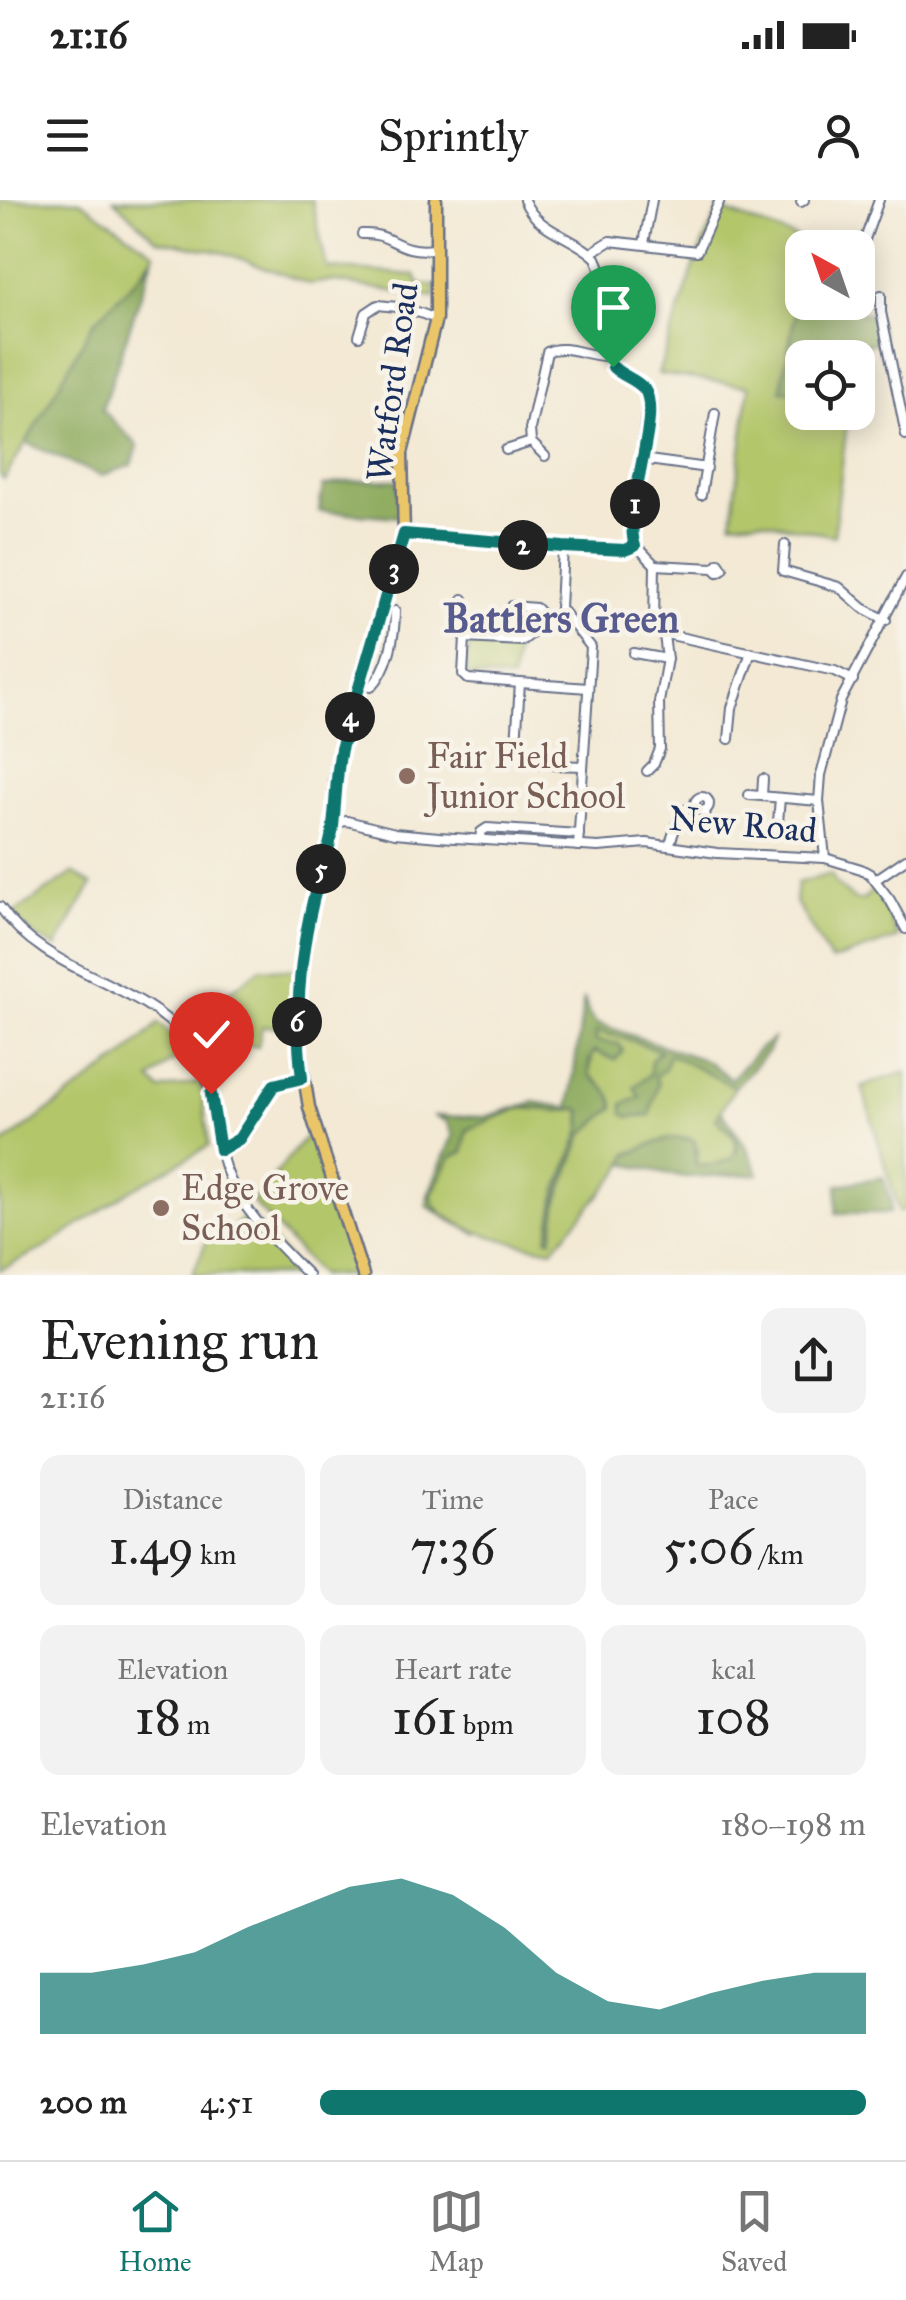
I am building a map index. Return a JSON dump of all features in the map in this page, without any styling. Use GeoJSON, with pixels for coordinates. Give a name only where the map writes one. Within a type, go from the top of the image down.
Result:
{"type":"FeatureCollection","features":[{"type":"Feature","properties":{"kind":"main road","name":"Watford Road"},"geometry":{"type":"LineString","coordinates":[[363,1275],[302,1078],[297,1033],[299,980],[312,902],[334,823],[338,764],[404,534],[402,453],[436,318],[436,200]]}},
{"type":"Feature","properties":{"kind":"street"},"geometry":{"type":"LineString","coordinates":[[524,200],[543,226],[592,253],[600,264],[608,356],[617,372],[640,385],[648,396],[632,534],[635,546],[654,565],[657,632],[834,671],[853,680]]}},
{"type":"Feature","properties":{"kind":"street"},"geometry":{"type":"LineString","coordinates":[[644,243],[652,200]]}},
{"type":"Feature","properties":{"kind":"street"},"geometry":{"type":"LineString","coordinates":[[592,253],[610,242],[698,251],[720,200]]}},
{"type":"Feature","properties":{"kind":"street"},"geometry":{"type":"LineString","coordinates":[[868,230],[879,200]]}},
{"type":"Feature","properties":{"kind":"street"},"geometry":{"type":"LineString","coordinates":[[362,234],[381,234],[410,250],[434,250]]}},
{"type":"Feature","properties":{"kind":"street"},"geometry":{"type":"LineString","coordinates":[[882,295],[881,312],[906,434]]}},
{"type":"Feature","properties":{"kind":"street"},"geometry":{"type":"LineString","coordinates":[[360,336],[366,314],[378,304],[436,318]]}},
{"type":"Feature","properties":{"kind":"street"},"geometry":{"type":"LineString","coordinates":[[545,456],[531,442],[530,429],[545,356],[557,348],[608,356]]}},
{"type":"Feature","properties":{"kind":"street"},"geometry":{"type":"LineString","coordinates":[[701,495],[715,414]]}},
{"type":"Feature","properties":{"kind":"street"},"geometry":{"type":"LineString","coordinates":[[506,450],[531,442]]}},
{"type":"Feature","properties":{"kind":"street"},"geometry":{"type":"LineString","coordinates":[[642,459],[706,468]]}},
{"type":"Feature","properties":{"kind":"street"},"geometry":{"type":"LineString","coordinates":[[404,534],[563,547],[625,550],[635,546]]}},
{"type":"Feature","properties":{"kind":"street"},"geometry":{"type":"LineString","coordinates":[[785,544],[782,571],[838,587],[863,608],[886,620]]}},
{"type":"Feature","properties":{"kind":"street"},"geometry":{"type":"LineString","coordinates":[[563,547],[561,611],[591,648],[578,846]]}},
{"type":"Feature","properties":{"kind":"street"},"geometry":{"type":"LineString","coordinates":[[654,565],[714,568]]}},
{"type":"Feature","properties":{"kind":"street"},"geometry":{"type":"LineString","coordinates":[[825,858],[819,800],[837,715],[906,577]]}},
{"type":"Feature","properties":{"kind":"street"},"geometry":{"type":"LineString","coordinates":[[463,599],[466,638],[462,674],[466,678],[588,688]]}},
{"type":"Feature","properties":{"kind":"street"},"geometry":{"type":"LineString","coordinates":[[512,606],[536,608],[547,620]]}},
{"type":"Feature","properties":{"kind":"street","name":"Watford Road"},"geometry":{"type":"LineString","coordinates":[[361,685],[371,687],[377,683],[388,656],[395,611]]}},
{"type":"Feature","properties":{"kind":"street"},"geometry":{"type":"LineString","coordinates":[[466,638],[522,641],[561,611]]}},
{"type":"Feature","properties":{"kind":"street"},"geometry":{"type":"LineString","coordinates":[[647,771],[660,748],[659,702],[668,659],[664,635]]}},
{"type":"Feature","properties":{"kind":"street"},"geometry":{"type":"LineString","coordinates":[[730,739],[732,708],[751,652]]}},
{"type":"Feature","properties":{"kind":"street"},"geometry":{"type":"LineString","coordinates":[[634,653],[668,659]]}},
{"type":"Feature","properties":{"kind":"street"},"geometry":{"type":"LineString","coordinates":[[520,683],[516,744],[519,754],[531,762],[583,766]]}},
{"type":"Feature","properties":{"kind":"street"},"geometry":{"type":"LineString","coordinates":[[762,796],[763,779]]}},
{"type":"Feature","properties":{"kind":"street"},"geometry":{"type":"LineString","coordinates":[[748,795],[819,800]]}},
{"type":"Feature","properties":{"kind":"street"},"geometry":{"type":"LineString","coordinates":[[777,834],[780,798]]}},
{"type":"Feature","properties":{"kind":"street"},"geometry":{"type":"LineString","coordinates":[[669,846],[681,812],[700,808],[706,827]]}},
{"type":"Feature","properties":{"kind":"street","name":"New Road"},"geometry":{"type":"LineString","coordinates":[[334,823],[347,821],[418,836],[607,847],[638,842],[717,853],[825,858],[861,868],[876,880]]}},
{"type":"Feature","properties":{"kind":"street","name":"New Road"},"geometry":{"type":"LineString","coordinates":[[480,839],[487,828],[578,834]]}},
{"type":"Feature","properties":{"kind":"street"},"geometry":{"type":"LineString","coordinates":[[906,860],[876,880],[906,929]]}},
{"type":"Feature","properties":{"kind":"street"},"geometry":{"type":"LineString","coordinates":[[0,907],[36,944],[164,1016],[184,1036],[207,1078],[220,1150],[231,1182],[254,1217],[308,1275]]}},
{"type":"Feature","properties":{"kind":"street"},"geometry":{"type":"LineString","coordinates":[[220,1150],[239,1139],[274,1085],[302,1078]]}},
{"type":"Feature","properties":{"kind":"green space"},"geometry":{"type":"Polygon","coordinates":[[[0,200],[79,200],[155,253],[4,479],[0,475],[0,200]]]}},
{"type":"Feature","properties":{"kind":"green space"},"geometry":{"type":"Polygon","coordinates":[[[114,200],[312,200],[327,268],[415,275],[419,284],[435,285],[435,298],[330,281],[309,284],[225,253],[157,240],[114,200]]]}},
{"type":"Feature","properties":{"kind":"green space"},"geometry":{"type":"Polygon","coordinates":[[[719,209],[785,234],[785,320],[794,320],[790,340],[785,340],[781,389],[785,390],[785,430],[846,430],[834,536],[760,520],[732,522],[749,386],[658,374],[697,257],[719,209]]]}},
{"type":"Feature","properties":{"kind":"green space"},"geometry":{"type":"Polygon","coordinates":[[[155,253],[102,409],[138,446],[132,465],[101,476],[26,443],[94,322],[148,267],[155,253]]]}},
{"type":"Feature","properties":{"kind":"green space"},"geometry":{"type":"Polygon","coordinates":[[[875,318],[882,336],[875,343],[875,340],[790,340],[794,320],[875,318]]]}},
{"type":"Feature","properties":{"kind":"green space"},"geometry":{"type":"Polygon","coordinates":[[[398,480],[400,517],[319,511],[323,486],[347,481],[398,480]]]}},
{"type":"Feature","properties":{"kind":"green space"},"geometry":{"type":"Polygon","coordinates":[[[470,642],[516,644],[512,680],[468,676],[465,672],[470,642]]]}},
{"type":"Feature","properties":{"kind":"green space"},"geometry":{"type":"Polygon","coordinates":[[[73,873],[92,885],[56,947],[32,935],[11,915],[73,873]]]}},
{"type":"Feature","properties":{"kind":"green space"},"geometry":{"type":"Polygon","coordinates":[[[831,874],[836,884],[855,900],[863,900],[876,886],[898,938],[831,961],[795,901],[797,883],[831,874]]]}},
{"type":"Feature","properties":{"kind":"green space"},"geometry":{"type":"Polygon","coordinates":[[[261,968],[295,970],[288,1028],[262,1026],[258,1047],[216,1037],[225,995],[261,968]]]}},
{"type":"Feature","properties":{"kind":"green space"},"geometry":{"type":"Polygon","coordinates":[[[584,998],[596,1023],[707,1061],[731,1079],[773,1039],[768,1051],[735,1087],[669,1054],[665,1069],[655,1076],[658,1084],[650,1115],[628,1117],[623,1113],[623,1104],[640,1097],[634,1087],[650,1074],[651,1060],[660,1051],[596,1032],[596,1041],[619,1044],[623,1051],[615,1060],[594,1051],[589,1062],[590,1075],[609,1093],[614,1108],[583,1134],[558,1200],[552,1239],[548,1239],[556,1195],[582,1128],[582,1111],[577,1108],[559,1111],[527,1107],[467,1130],[463,1152],[451,1157],[431,1195],[438,1209],[478,1235],[427,1206],[428,1195],[453,1135],[446,1121],[433,1116],[485,1117],[534,1102],[569,1108],[584,998]]]}},
{"type":"Feature","properties":{"kind":"green space"},"geometry":{"type":"Polygon","coordinates":[[[159,1023],[188,1053],[151,1080],[160,1090],[201,1082],[209,1146],[131,1190],[48,1246],[0,1270],[0,1146],[124,1056],[159,1023]]]}},
{"type":"Feature","properties":{"kind":"green space"},"geometry":{"type":"Polygon","coordinates":[[[596,1032],[669,1054],[735,1087],[716,1119],[735,1140],[733,1158],[696,1166],[698,1150],[689,1138],[665,1141],[628,1154],[621,1170],[552,1250],[486,1235],[439,1212],[432,1202],[433,1190],[448,1163],[463,1152],[464,1135],[471,1127],[521,1108],[580,1109],[579,1136],[555,1206],[550,1239],[558,1200],[583,1134],[614,1108],[609,1093],[589,1075],[596,1032]]]}},
{"type":"Feature","properties":{"kind":"green space"},"geometry":{"type":"Polygon","coordinates":[[[906,1072],[906,1211],[899,1212],[862,1086],[906,1072]]]}},
{"type":"Feature","properties":{"kind":"green space"},"geometry":{"type":"Polygon","coordinates":[[[721,1110],[759,1174],[684,1177],[624,1164],[628,1155],[678,1138],[695,1141],[696,1166],[727,1160],[737,1144],[716,1119],[721,1110]]]}},
{"type":"Feature","properties":{"kind":"green space"},"geometry":{"type":"Polygon","coordinates":[[[310,1131],[355,1275],[320,1275],[253,1202],[310,1131]]]}},
{"type":"Feature","properties":{"kind":"green space"},"geometry":{"type":"Polygon","coordinates":[[[883,1177],[891,1202],[890,1213],[836,1213],[838,1185],[883,1177]]]}},
{"type":"Feature","properties":{"kind":"green space"},"geometry":{"type":"Polygon","coordinates":[[[247,1214],[303,1275],[192,1275],[207,1240],[223,1228],[232,1229],[247,1214]]]}},
{"type":"Feature","properties":{"kind":"place","name":"Fair Field Junior School"},"geometry":{"type":"Point","coordinates":[407,776]}},
{"type":"Feature","properties":{"kind":"place","name":"Edge Grove School"},"geometry":{"type":"Point","coordinates":[161,1208]}},
{"type":"Feature","properties":{"kind":"district","name":"Battlers Green"},"geometry":{"type":"Point","coordinates":[561,618]}},
{"type":"Feature","properties":{"kind":"route"},"geometry":{"type":"LineString","coordinates":[[211,1094],[220,1150],[235,1144],[274,1085],[302,1078],[297,1033],[299,980],[312,902],[334,823],[335,778],[404,534],[563,547],[625,550],[635,546],[632,534],[649,402],[640,385],[613,367]]}}]}
